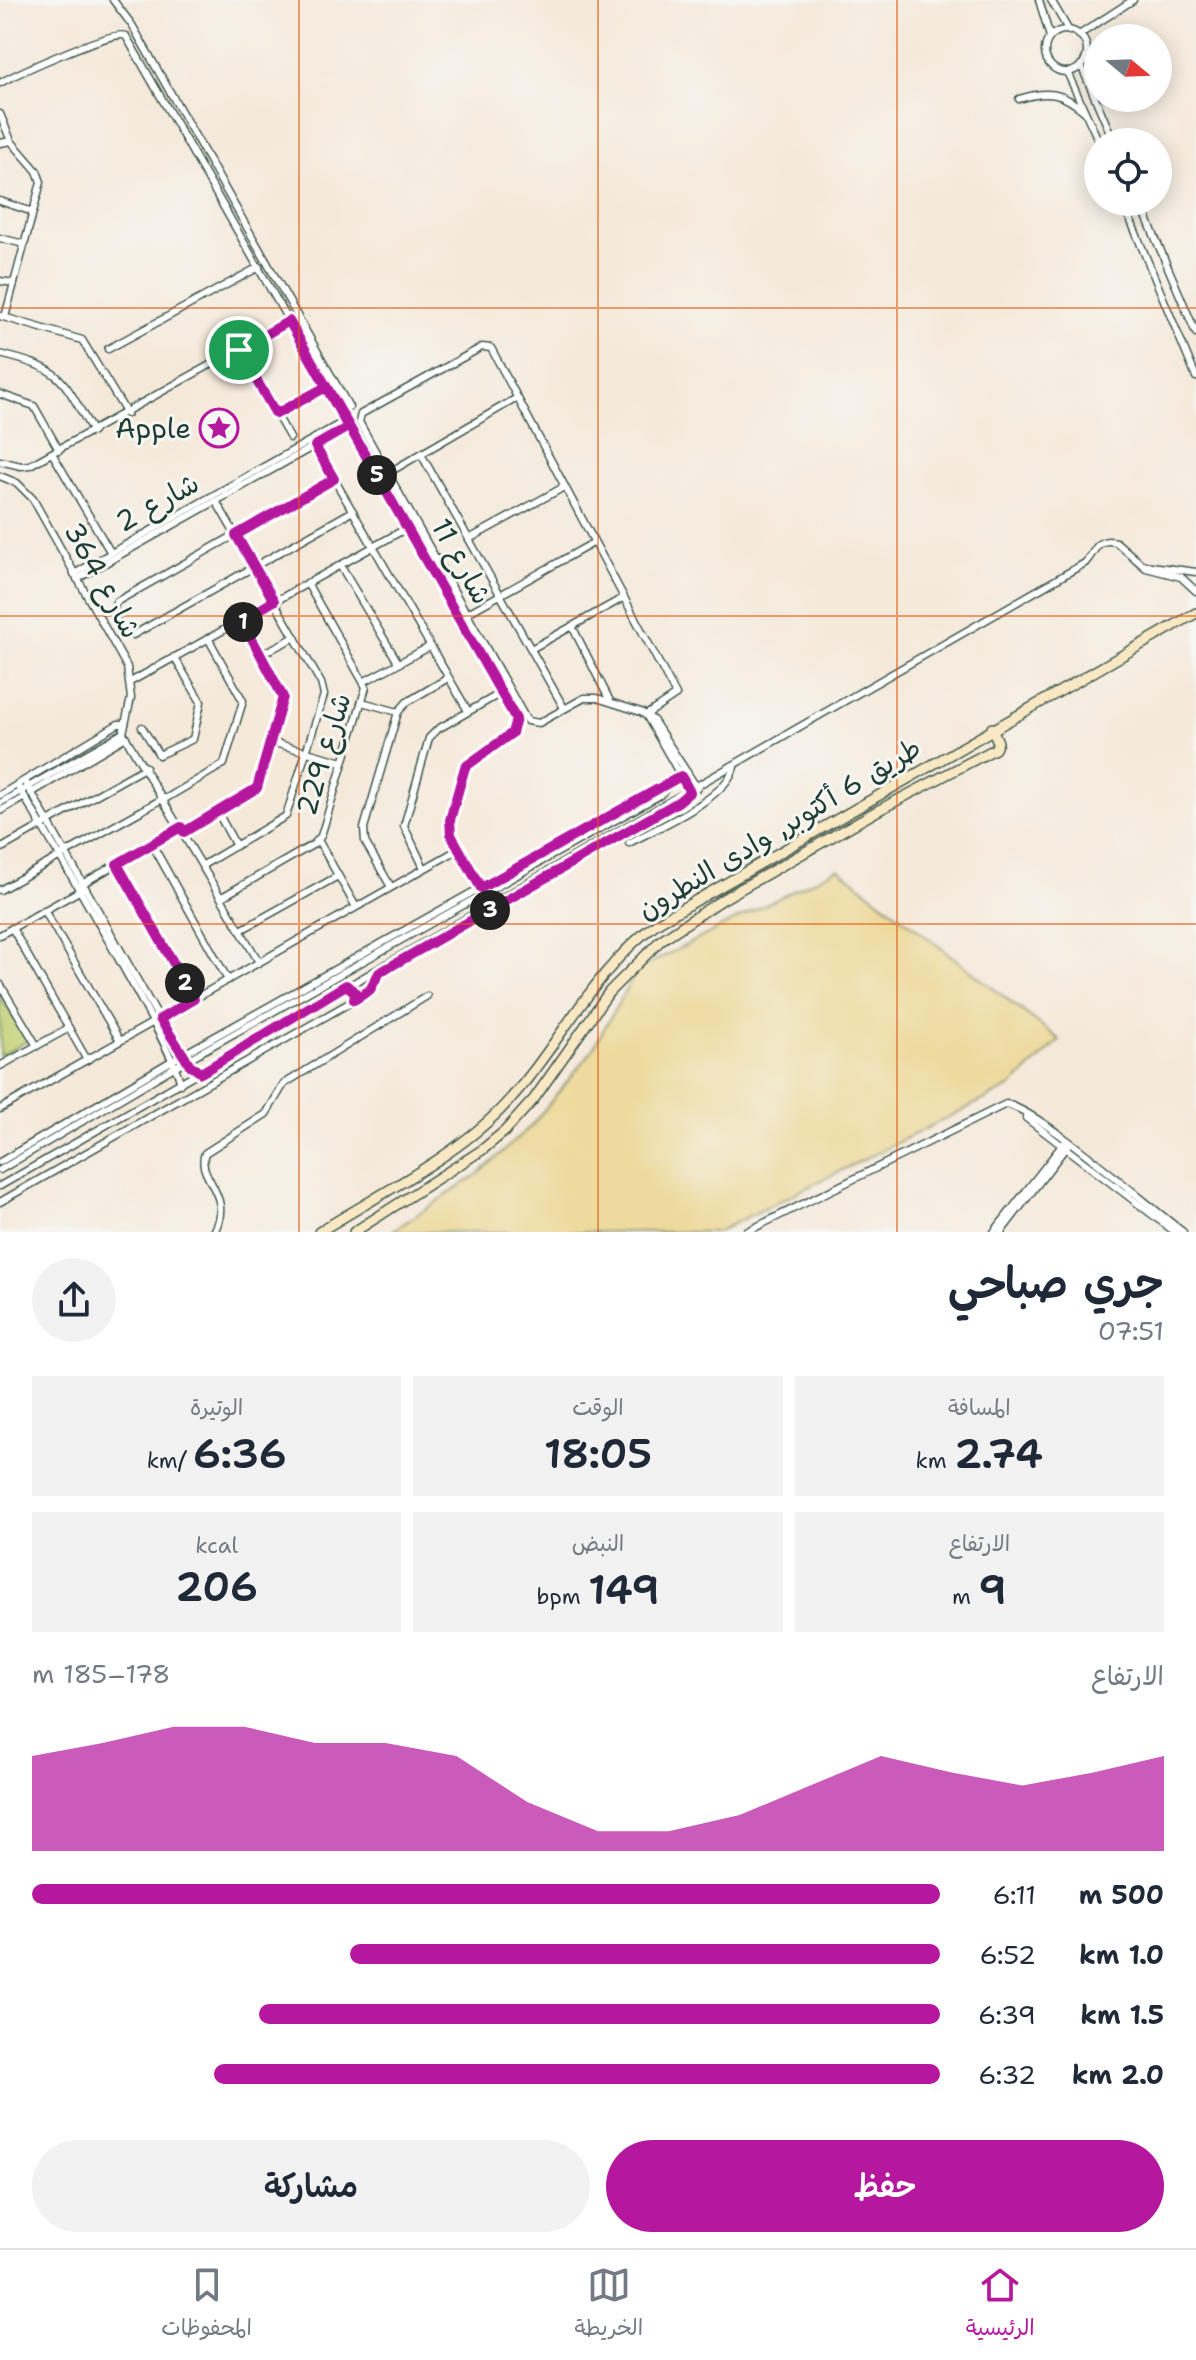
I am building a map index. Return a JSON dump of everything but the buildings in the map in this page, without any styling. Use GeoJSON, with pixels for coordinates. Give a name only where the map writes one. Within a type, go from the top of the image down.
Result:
{"type":"FeatureCollection","features":[{"type":"Feature","properties":{"kind":"street"},"geometry":{"type":"LineString","coordinates":[[113,0],[134,29],[349,407]]}},
{"type":"Feature","properties":{"kind":"street"},"geometry":{"type":"LineString","coordinates":[[1039,0],[1050,37],[1045,47],[1046,59],[1054,68],[1067,72],[1081,65]]}},
{"type":"Feature","properties":{"kind":"street"},"geometry":{"type":"LineString","coordinates":[[1051,0],[1069,31],[1079,35],[1086,49],[1081,65],[1108,128]]}},
{"type":"Feature","properties":{"kind":"street"},"geometry":{"type":"LineString","coordinates":[[1079,35],[1133,0]]}},
{"type":"Feature","properties":{"kind":"street"},"geometry":{"type":"LineString","coordinates":[[0,83],[53,57],[83,49],[115,34],[126,36],[134,29]]}},
{"type":"Feature","properties":{"kind":"street"},"geometry":{"type":"LineString","coordinates":[[1050,37],[1069,31]]}},
{"type":"Feature","properties":{"kind":"street","name":"شارع 11"},"geometry":{"type":"LineString","coordinates":[[126,36],[516,719],[512,733],[465,767],[449,825],[459,849]]}},
{"type":"Feature","properties":{"kind":"street"},"geometry":{"type":"LineString","coordinates":[[1067,72],[1093,128]]}},
{"type":"Feature","properties":{"kind":"street"},"geometry":{"type":"LineString","coordinates":[[1019,99],[1038,93],[1057,93],[1087,113]]}},
{"type":"Feature","properties":{"kind":"street"},"geometry":{"type":"LineString","coordinates":[[0,114],[11,141],[39,175],[33,212],[2,316],[82,340],[127,414]]}},
{"type":"Feature","properties":{"kind":"street"},"geometry":{"type":"LineString","coordinates":[[0,143],[11,141]]}},
{"type":"Feature","properties":{"kind":"street"},"geometry":{"type":"LineString","coordinates":[[0,201],[9,207],[33,212]]}},
{"type":"Feature","properties":{"kind":"street"},"geometry":{"type":"LineString","coordinates":[[1129,216],[1196,377]]}},
{"type":"Feature","properties":{"kind":"street"},"geometry":{"type":"LineString","coordinates":[[1146,216],[1196,333]]}},
{"type":"Feature","properties":{"kind":"street"},"geometry":{"type":"LineString","coordinates":[[0,238],[24,244]]}},
{"type":"Feature","properties":{"kind":"street"},"geometry":{"type":"LineString","coordinates":[[108,349],[259,267]]}},
{"type":"Feature","properties":{"kind":"street"},"geometry":{"type":"LineString","coordinates":[[0,281],[14,283]]}},
{"type":"Feature","properties":{"kind":"street"},"geometry":{"type":"LineString","coordinates":[[1188,313],[1196,316]]}},
{"type":"Feature","properties":{"kind":"street"},"geometry":{"type":"LineString","coordinates":[[0,461],[26,466],[56,452],[289,321]]}},
{"type":"Feature","properties":{"kind":"street","name":"شارع 11"},"geometry":{"type":"LineString","coordinates":[[517,398],[493,351],[485,347],[364,412],[359,422],[527,721],[539,723],[564,708]]}},
{"type":"Feature","properties":{"kind":"street"},"geometry":{"type":"LineString","coordinates":[[239,350],[290,438]]}},
{"type":"Feature","properties":{"kind":"street"},"geometry":{"type":"LineString","coordinates":[[0,354],[50,369],[59,375],[93,432]]}},
{"type":"Feature","properties":{"kind":"street"},"geometry":{"type":"LineString","coordinates":[[276,414],[326,387]]}},
{"type":"Feature","properties":{"kind":"street"},"geometry":{"type":"LineString","coordinates":[[0,394],[34,406],[111,553]]}},
{"type":"Feature","properties":{"kind":"street"},"geometry":{"type":"LineString","coordinates":[[388,473],[517,398],[676,695],[646,715]]}},
{"type":"Feature","properties":{"kind":"street","name":"شارع 2"},"geometry":{"type":"LineString","coordinates":[[76,576],[111,553],[206,503],[216,501],[315,446],[347,424]]}},
{"type":"Feature","properties":{"kind":"street","name":"شارع 2"},"geometry":{"type":"LineString","coordinates":[[76,576],[347,424]]}},
{"type":"Feature","properties":{"kind":"street"},"geometry":{"type":"LineString","coordinates":[[315,446],[468,711]]}},
{"type":"Feature","properties":{"kind":"street"},"geometry":{"type":"LineString","coordinates":[[421,454],[564,708],[584,698],[610,701],[646,715],[684,774],[691,792]]}},
{"type":"Feature","properties":{"kind":"street","name":"شارع 364"},"geometry":{"type":"LineString","coordinates":[[0,476],[26,490],[132,681],[124,735]]}},
{"type":"Feature","properties":{"kind":"street"},"geometry":{"type":"LineString","coordinates":[[334,479],[116,602],[113,613],[124,633],[133,635],[353,511]]}},
{"type":"Feature","properties":{"kind":"street"},"geometry":{"type":"LineString","coordinates":[[469,539],[564,487]]}},
{"type":"Feature","properties":{"kind":"street"},"geometry":{"type":"LineString","coordinates":[[203,865],[286,816],[324,691],[216,501]]}},
{"type":"Feature","properties":{"kind":"street"},"geometry":{"type":"LineString","coordinates":[[132,681],[407,528]]}},
{"type":"Feature","properties":{"kind":"street"},"geometry":{"type":"LineString","coordinates":[[0,1202],[354,1000],[370,990],[379,973],[1085,563],[1092,548],[1101,543],[1116,542],[1142,565],[1181,577],[1196,591]]}},
{"type":"Feature","properties":{"kind":"street"},"geometry":{"type":"LineString","coordinates":[[466,614],[593,543]]}},
{"type":"Feature","properties":{"kind":"street"},"geometry":{"type":"LineString","coordinates":[[340,565],[399,664]]}},
{"type":"Feature","properties":{"kind":"street"},"geometry":{"type":"LineString","coordinates":[[1142,565],[1196,572]]}},
{"type":"Feature","properties":{"kind":"street","name":"شارع 229"},"geometry":{"type":"LineString","coordinates":[[222,897],[318,840],[362,702],[365,681],[307,583]]}},
{"type":"Feature","properties":{"kind":"street"},"geometry":{"type":"LineString","coordinates":[[531,649],[623,598]]}},
{"type":"Feature","properties":{"kind":"street","name":"طريق 6 أكتوبر, وادى النطرون"},"geometry":{"type":"LineString","coordinates":[[319,1232],[459,1143],[491,1119],[517,1090],[609,965],[657,923],[1196,613]]}},
{"type":"Feature","properties":{"kind":"street"},"geometry":{"type":"LineString","coordinates":[[0,935],[117,864],[218,813],[257,788],[283,697],[242,620]]}},
{"type":"Feature","properties":{"kind":"street"},"geometry":{"type":"LineString","coordinates":[[572,626],[606,686],[610,701]]}},
{"type":"Feature","properties":{"kind":"street"},"geometry":{"type":"LineString","coordinates":[[262,654],[295,637]]}},
{"type":"Feature","properties":{"kind":"street"},"geometry":{"type":"LineString","coordinates":[[0,890],[224,764],[243,705],[241,694],[208,638]]}},
{"type":"Feature","properties":{"kind":"street"},"geometry":{"type":"LineString","coordinates":[[365,681],[429,647]]}},
{"type":"Feature","properties":{"kind":"street"},"geometry":{"type":"LineString","coordinates":[[142,727],[159,755],[193,739],[201,702],[174,657]]}},
{"type":"Feature","properties":{"kind":"street"},"geometry":{"type":"LineString","coordinates":[[391,887],[363,833],[398,712],[407,702],[448,678]]}},
{"type":"Feature","properties":{"kind":"street"},"geometry":{"type":"LineString","coordinates":[[424,868],[405,834],[405,822],[429,738],[438,729],[501,693]]}},
{"type":"Feature","properties":{"kind":"street"},"geometry":{"type":"LineString","coordinates":[[362,702],[398,712]]}},
{"type":"Feature","properties":{"kind":"street"},"geometry":{"type":"LineString","coordinates":[[0,811],[25,789],[118,724],[125,724]]}},
{"type":"Feature","properties":{"kind":"street","name":"طريق 6 أكتوبر, وادى النطرون"},"geometry":{"type":"LineString","coordinates":[[354,1232],[482,1150],[505,1131],[534,1099],[609,992],[661,940],[723,899],[877,811],[995,749],[998,742],[992,728]]}},
{"type":"Feature","properties":{"kind":"street"},"geometry":{"type":"LineString","coordinates":[[0,803],[124,735],[146,767],[259,962]]}},
{"type":"Feature","properties":{"kind":"street"},"geometry":{"type":"LineString","coordinates":[[271,742],[343,762]]}},
{"type":"Feature","properties":{"kind":"street"},"geometry":{"type":"LineString","coordinates":[[0,849],[146,767]]}},
{"type":"Feature","properties":{"kind":"street"},"geometry":{"type":"LineString","coordinates":[[629,843],[711,796],[728,781],[734,767]]}},
{"type":"Feature","properties":{"kind":"street"},"geometry":{"type":"LineString","coordinates":[[0,1170],[184,1057],[483,892],[684,774]]}},
{"type":"Feature","properties":{"kind":"street"},"geometry":{"type":"LineString","coordinates":[[0,795],[25,789]]}},
{"type":"Feature","properties":{"kind":"street"},"geometry":{"type":"LineString","coordinates":[[25,789],[157,1020],[184,1057],[201,1073]]}},
{"type":"Feature","properties":{"kind":"street"},"geometry":{"type":"LineString","coordinates":[[218,813],[236,846]]}},
{"type":"Feature","properties":{"kind":"street"},"geometry":{"type":"LineString","coordinates":[[0,1186],[201,1073],[368,972],[614,836]]}},
{"type":"Feature","properties":{"kind":"street"},"geometry":{"type":"LineString","coordinates":[[318,840],[356,907]]}},
{"type":"Feature","properties":{"kind":"street"},"geometry":{"type":"LineString","coordinates":[[152,844],[228,980]]}},
{"type":"Feature","properties":{"kind":"street"},"geometry":{"type":"LineString","coordinates":[[0,1109],[459,849],[483,892]]}},
{"type":"Feature","properties":{"kind":"street"},"geometry":{"type":"LineString","coordinates":[[117,864],[194,999]]}},
{"type":"Feature","properties":{"kind":"street"},"geometry":{"type":"LineString","coordinates":[[241,930],[338,876]]}},
{"type":"Feature","properties":{"kind":"street"},"geometry":{"type":"LineString","coordinates":[[44,910],[120,1041]]}},
{"type":"Feature","properties":{"kind":"street"},"geometry":{"type":"LineString","coordinates":[[12,928],[87,1060]]}},
{"type":"Feature","properties":{"kind":"street"},"geometry":{"type":"LineString","coordinates":[[368,972],[374,981]]}},
{"type":"Feature","properties":{"kind":"street"},"geometry":{"type":"LineString","coordinates":[[0,984],[37,1046]]}},
{"type":"Feature","properties":{"kind":"street"},"geometry":{"type":"LineString","coordinates":[[346,985],[355,992],[354,1000]]}},
{"type":"Feature","properties":{"kind":"street"},"geometry":{"type":"LineString","coordinates":[[214,1232],[222,1204],[203,1164],[207,1151],[266,1114],[284,1084],[427,996]]}},
{"type":"Feature","properties":{"kind":"street"},"geometry":{"type":"LineString","coordinates":[[157,1020],[180,1084]]}},
{"type":"Feature","properties":{"kind":"street"},"geometry":{"type":"LineString","coordinates":[[0,1066],[69,1028]]}},
{"type":"Feature","properties":{"kind":"street"},"geometry":{"type":"LineString","coordinates":[[0,1162],[174,1063]]}},
{"type":"Feature","properties":{"kind":"street"},"geometry":{"type":"LineString","coordinates":[[746,1232],[1006,1104],[1015,1107],[1183,1232]]}},
{"type":"Feature","properties":{"kind":"street"},"geometry":{"type":"LineString","coordinates":[[1001,1227],[1066,1145]]}},
{"type":"Feature","properties":{"kind":"street"},"geometry":{"type":"LineString","coordinates":[[1066,1145],[1175,1232]]}},
{"type":"Feature","properties":{"kind":"green space"},"geometry":{"type":"Polygon","coordinates":[[[0,996],[28,1041],[0,1056],[0,996]]]}},
{"type":"Feature","properties":{"kind":"sand"},"geometry":{"type":"Polygon","coordinates":[[[838,868],[1060,1040],[1012,1086],[717,1232],[391,1232],[480,1173],[532,1125],[591,1052],[637,970],[838,868]]]}},
{"type":"Feature","properties":{"kind":"place","name":"Apple"},"geometry":{"type":"Point","coordinates":[219,428]}},
{"type":"Feature","properties":{"kind":"route"},"geometry":{"type":"LineString","coordinates":[[289,321],[516,719],[512,733],[465,767],[450,820],[451,835],[481,888],[681,776],[690,792],[678,802],[379,973],[365,994],[354,1000],[355,992],[346,985],[201,1073],[190,1065],[160,1019],[194,999],[117,864],[181,827],[184,832],[257,788],[283,697],[281,688],[242,620],[274,601],[236,535],[334,479],[315,446],[348,427],[326,387],[276,414],[239,350],[289,321]]}}]}
